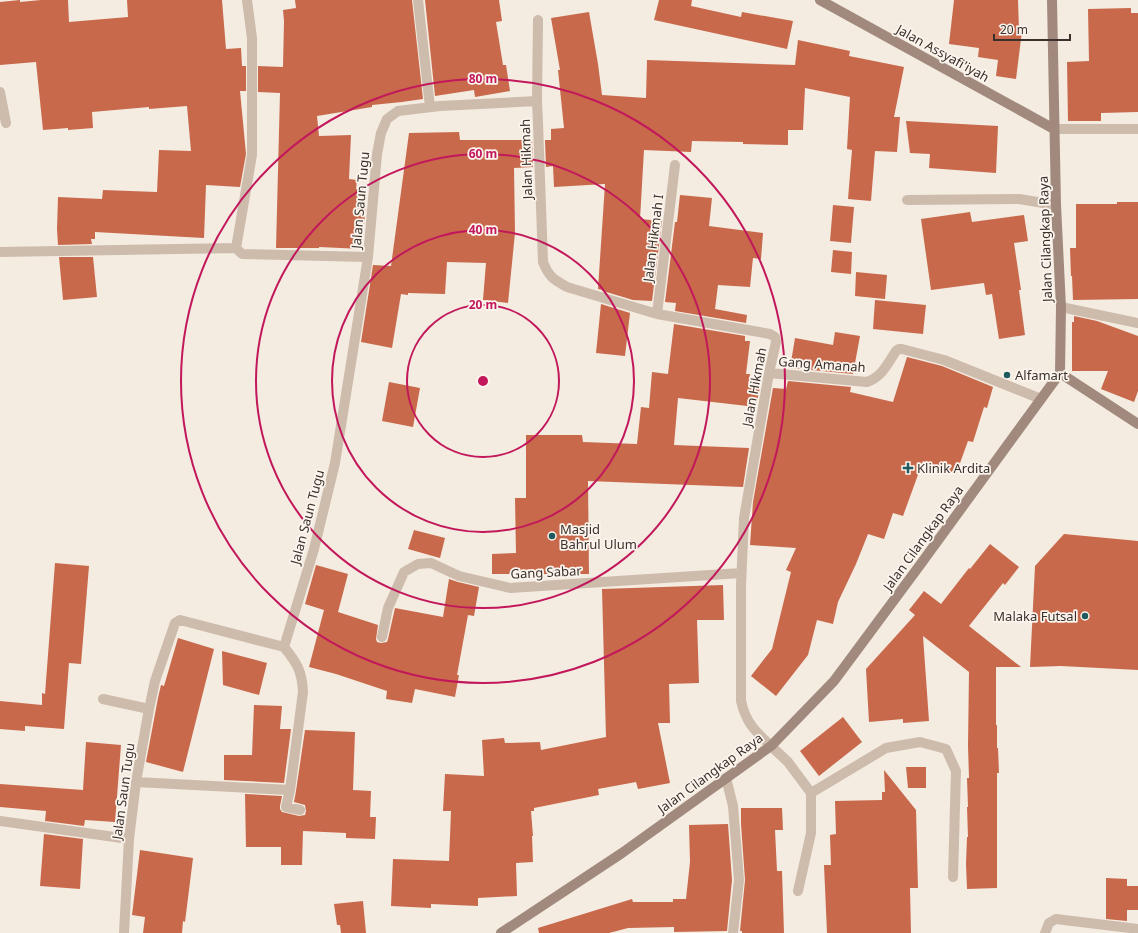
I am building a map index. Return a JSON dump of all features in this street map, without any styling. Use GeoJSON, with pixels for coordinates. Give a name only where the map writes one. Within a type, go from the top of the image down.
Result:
{"type":"FeatureCollection","features":[{"type":"Feature","properties":{"kind":"street"},"geometry":{"type":"LineString","coordinates":[[236,248],[252,155],[252,38],[247,0]]}},
{"type":"Feature","properties":{"kind":"street"},"geometry":{"type":"LineString","coordinates":[[418,0],[430,107]]}},
{"type":"Feature","properties":{"kind":"street","name":"Jalan Assyafi'iyah"},"geometry":{"type":"LineString","coordinates":[[820,0],[1054,129]]}},
{"type":"Feature","properties":{"kind":"street","name":"Jalan Cilangkap Raya"},"geometry":{"type":"LineString","coordinates":[[501,933],[622,853],[770,746],[834,681],[1060,373],[1061,307],[1056,205],[1052,0]]}},
{"type":"Feature","properties":{"kind":"street","name":"Jalan Hikmah"},"geometry":{"type":"LineString","coordinates":[[538,20],[537,101],[543,262],[547,273],[555,281],[567,287],[657,314],[770,334],[775,337],[776,342],[769,373],[744,518],[741,574],[741,701],[743,712],[751,727],[788,762],[811,793]]}},
{"type":"Feature","properties":{"kind":"street"},"geometry":{"type":"LineString","coordinates":[[0,92],[6,123]]}},
{"type":"Feature","properties":{"kind":"street","name":"Jalan Saun Tugu"},"geometry":{"type":"LineString","coordinates":[[124,933],[129,839],[136,782],[154,681],[173,625],[180,620],[284,647],[314,549],[335,463],[368,257],[377,154],[381,133],[388,119],[398,111],[430,107],[537,101]]}},
{"type":"Feature","properties":{"kind":"street"},"geometry":{"type":"LineString","coordinates":[[1054,129],[1138,129]]}},
{"type":"Feature","properties":{"kind":"street","name":"Jalan Hikmah I"},"geometry":{"type":"LineString","coordinates":[[657,314],[675,165]]}},
{"type":"Feature","properties":{"kind":"street"},"geometry":{"type":"LineString","coordinates":[[907,200],[1019,199],[1056,205]]}},
{"type":"Feature","properties":{"kind":"street"},"geometry":{"type":"LineString","coordinates":[[0,252],[236,248],[242,254],[368,257]]}},
{"type":"Feature","properties":{"kind":"street"},"geometry":{"type":"LineString","coordinates":[[1061,307],[1138,323]]}},
{"type":"Feature","properties":{"kind":"street","name":"Gang Amanah"},"geometry":{"type":"LineString","coordinates":[[769,373],[867,382],[874,380],[881,373],[896,350],[899,349],[944,360],[1041,399]]}},
{"type":"Feature","properties":{"kind":"street"},"geometry":{"type":"LineString","coordinates":[[1060,373],[1138,424]]}},
{"type":"Feature","properties":{"kind":"street","name":"Gang Sabar"},"geometry":{"type":"LineString","coordinates":[[382,637],[388,608],[404,572],[418,564],[431,563],[459,576],[510,588],[741,574]]}},
{"type":"Feature","properties":{"kind":"street"},"geometry":{"type":"LineString","coordinates":[[284,647],[297,664],[303,679],[303,692],[290,790],[286,807],[300,810]]}},
{"type":"Feature","properties":{"kind":"street"},"geometry":{"type":"LineString","coordinates":[[103,699],[149,709]]}},
{"type":"Feature","properties":{"kind":"street"},"geometry":{"type":"LineString","coordinates":[[798,891],[811,833],[811,793],[886,748],[920,742],[946,749],[956,771],[953,877]]}},
{"type":"Feature","properties":{"kind":"street"},"geometry":{"type":"LineString","coordinates":[[726,778],[733,806],[739,880],[733,933]]}},
{"type":"Feature","properties":{"kind":"street"},"geometry":{"type":"LineString","coordinates":[[136,782],[290,790]]}},
{"type":"Feature","properties":{"kind":"street"},"geometry":{"type":"LineString","coordinates":[[0,821],[129,839]]}},
{"type":"Feature","properties":{"kind":"street"},"geometry":{"type":"LineString","coordinates":[[1045,933],[1049,923],[1056,919],[1138,929]]}},
{"type":"Feature","properties":{"kind":"building"},"geometry":{"type":"Polygon","coordinates":[[[20,0],[20,2],[68,0],[69,22],[128,17],[127,0],[222,0],[226,49],[241,48],[242,66],[246,66],[246,91],[240,91],[246,154],[240,187],[206,185],[204,238],[95,232],[95,239],[91,239],[92,244],[58,245],[58,197],[102,199],[103,190],[157,192],[159,150],[191,151],[187,106],[149,109],[149,107],[92,112],[93,128],[43,130],[36,62],[0,65],[0,2],[20,0]]]}},
{"type":"Feature","properties":{"kind":"building"},"geometry":{"type":"Polygon","coordinates":[[[295,0],[412,0],[423,99],[372,105],[372,107],[317,116],[319,136],[351,135],[349,179],[357,180],[356,189],[367,190],[362,249],[319,247],[276,248],[280,93],[258,92],[258,66],[283,67],[283,10],[296,8],[295,0]]]}},
{"type":"Feature","properties":{"kind":"building"},"geometry":{"type":"Polygon","coordinates":[[[425,0],[499,0],[502,21],[496,22],[503,65],[506,65],[510,91],[475,97],[474,90],[435,96],[425,0]]]}},
{"type":"Feature","properties":{"kind":"building"},"geometry":{"type":"Polygon","coordinates":[[[659,0],[692,0],[691,6],[741,17],[742,12],[793,21],[787,49],[654,20],[659,0]]]}},
{"type":"Feature","properties":{"kind":"building"},"geometry":{"type":"Polygon","coordinates":[[[954,0],[1018,0],[1019,30],[1022,31],[1016,79],[996,76],[998,60],[978,57],[979,48],[949,44],[954,0]]]}},
{"type":"Feature","properties":{"kind":"building"},"geometry":{"type":"Polygon","coordinates":[[[1131,8],[1131,13],[1138,13],[1138,112],[1101,113],[1101,121],[1068,121],[1067,62],[1089,61],[1088,9],[1131,8]]]}},
{"type":"Feature","properties":{"kind":"building"},"geometry":{"type":"Polygon","coordinates":[[[589,12],[602,95],[646,98],[647,60],[795,65],[798,40],[850,51],[849,56],[904,67],[894,117],[900,117],[897,152],[875,151],[871,201],[848,199],[852,150],[847,149],[850,97],[805,88],[803,130],[788,130],[788,145],[692,141],[691,152],[644,150],[640,219],[662,221],[652,301],[633,300],[598,289],[605,184],[554,187],[553,166],[546,167],[545,140],[551,140],[551,129],[564,128],[558,70],[560,70],[551,18],[589,12]]]}},
{"type":"Feature","properties":{"kind":"building"},"geometry":{"type":"Polygon","coordinates":[[[906,121],[998,126],[996,173],[929,168],[930,154],[910,153],[906,121]]]}},
{"type":"Feature","properties":{"kind":"building"},"geometry":{"type":"Polygon","coordinates":[[[459,132],[460,140],[532,140],[533,167],[514,168],[515,233],[508,303],[483,300],[486,263],[447,262],[445,294],[401,294],[392,348],[361,342],[373,265],[391,266],[409,133],[459,132]]]}},
{"type":"Feature","properties":{"kind":"building"},"geometry":{"type":"Polygon","coordinates":[[[680,195],[712,198],[709,226],[763,233],[761,259],[753,258],[750,287],[718,285],[715,309],[747,315],[746,323],[675,311],[676,303],[665,302],[675,222],[677,222],[680,195]]]}},
{"type":"Feature","properties":{"kind":"building"},"geometry":{"type":"Polygon","coordinates":[[[1117,202],[1138,202],[1138,299],[1073,300],[1070,248],[1076,248],[1076,204],[1117,204],[1117,202]]]}},
{"type":"Feature","properties":{"kind":"building"},"geometry":{"type":"Polygon","coordinates":[[[833,205],[854,207],[851,243],[830,241],[833,205]]]}},
{"type":"Feature","properties":{"kind":"building"},"geometry":{"type":"Polygon","coordinates":[[[970,212],[972,222],[1024,215],[1028,241],[1014,243],[1021,290],[1019,290],[1025,335],[999,339],[992,294],[986,295],[984,283],[931,290],[921,219],[970,212]]]}},
{"type":"Feature","properties":{"kind":"building"},"geometry":{"type":"Polygon","coordinates":[[[833,250],[852,252],[851,274],[831,272],[833,250]]]}},
{"type":"Feature","properties":{"kind":"building"},"geometry":{"type":"Polygon","coordinates":[[[59,257],[93,257],[97,297],[63,300],[59,257]]]}},
{"type":"Feature","properties":{"kind":"building"},"geometry":{"type":"Polygon","coordinates":[[[856,272],[887,275],[885,299],[855,296],[856,272]]]}},
{"type":"Feature","properties":{"kind":"building"},"geometry":{"type":"Polygon","coordinates":[[[875,300],[926,305],[923,334],[873,329],[875,300]]]}},
{"type":"Feature","properties":{"kind":"building"},"geometry":{"type":"Polygon","coordinates":[[[601,304],[630,313],[625,356],[596,353],[601,304]]]}},
{"type":"Feature","properties":{"kind":"building"},"geometry":{"type":"Polygon","coordinates":[[[1074,316],[1097,321],[1138,336],[1138,391],[1134,402],[1101,389],[1108,371],[1072,371],[1072,322],[1074,322],[1074,316]]]}},
{"type":"Feature","properties":{"kind":"building"},"geometry":{"type":"Polygon","coordinates":[[[674,324],[745,336],[745,341],[750,341],[746,374],[750,374],[748,387],[760,387],[756,407],[678,398],[674,445],[749,448],[743,487],[588,481],[589,574],[492,574],[492,554],[516,553],[515,498],[526,498],[526,435],[582,435],[583,442],[637,444],[641,407],[649,408],[652,372],[668,374],[674,324]]]}},
{"type":"Feature","properties":{"kind":"building"},"geometry":{"type":"Polygon","coordinates":[[[835,332],[860,336],[853,374],[790,368],[795,338],[833,345],[835,332]]]}},
{"type":"Feature","properties":{"kind":"building"},"geometry":{"type":"Polygon","coordinates":[[[907,357],[942,366],[993,387],[987,408],[984,407],[973,442],[968,441],[956,474],[923,461],[903,516],[893,513],[884,539],[868,534],[838,602],[833,624],[817,620],[808,655],[776,696],[751,676],[772,649],[791,572],[786,570],[796,548],[750,545],[753,502],[773,388],[786,389],[788,381],[851,387],[850,392],[893,402],[907,357]]]}},
{"type":"Feature","properties":{"kind":"building"},"geometry":{"type":"Polygon","coordinates":[[[389,382],[420,388],[413,427],[382,421],[389,382]]]}},
{"type":"Feature","properties":{"kind":"building"},"geometry":{"type":"Polygon","coordinates":[[[414,530],[445,538],[440,558],[408,549],[414,530]]]}},
{"type":"Feature","properties":{"kind":"building","name":"Malaka Futsal"},"geometry":{"type":"Polygon","coordinates":[[[1064,534],[1138,541],[1138,670],[1061,666],[1030,667],[1035,566],[1064,534]]]}},
{"type":"Feature","properties":{"kind":"building"},"geometry":{"type":"Polygon","coordinates":[[[990,544],[1019,567],[1005,585],[1003,583],[969,626],[1021,667],[996,667],[996,725],[999,773],[997,773],[997,888],[967,889],[966,864],[968,837],[967,778],[969,778],[969,672],[923,636],[929,721],[903,723],[903,719],[869,722],[866,669],[915,615],[909,610],[924,591],[941,604],[990,544]]]}},
{"type":"Feature","properties":{"kind":"building"},"geometry":{"type":"Polygon","coordinates":[[[55,563],[89,566],[81,664],[69,663],[64,729],[25,726],[25,731],[0,729],[0,701],[42,705],[42,693],[45,694],[55,563]]]}},
{"type":"Feature","properties":{"kind":"building"},"geometry":{"type":"Polygon","coordinates":[[[316,565],[348,574],[338,612],[378,625],[376,639],[377,642],[381,643],[387,642],[395,608],[443,617],[449,579],[479,587],[474,616],[468,615],[457,675],[459,675],[455,697],[415,689],[412,703],[386,699],[387,691],[336,674],[309,667],[324,610],[305,604],[316,565]]]}},
{"type":"Feature","properties":{"kind":"building"},"geometry":{"type":"Polygon","coordinates":[[[723,585],[724,620],[697,620],[699,683],[669,684],[670,723],[658,723],[670,783],[638,789],[636,782],[598,789],[599,795],[534,808],[534,811],[531,811],[533,862],[516,863],[517,896],[478,898],[478,906],[431,904],[431,908],[391,906],[393,859],[449,861],[451,811],[443,811],[445,774],[484,776],[482,740],[504,738],[505,743],[540,742],[541,750],[606,737],[602,589],[723,585]]]}},
{"type":"Feature","properties":{"kind":"building"},"geometry":{"type":"Polygon","coordinates":[[[178,638],[214,649],[183,772],[146,762],[161,685],[164,686],[178,638]]]}},
{"type":"Feature","properties":{"kind":"building"},"geometry":{"type":"Polygon","coordinates":[[[222,651],[267,663],[259,695],[223,685],[222,651]]]}},
{"type":"Feature","properties":{"kind":"building"},"geometry":{"type":"Polygon","coordinates":[[[254,705],[282,706],[280,729],[291,729],[284,783],[224,780],[224,755],[252,755],[254,705]]]}},
{"type":"Feature","properties":{"kind":"building"},"geometry":{"type":"Polygon","coordinates":[[[843,717],[862,742],[819,776],[800,751],[843,717]]]}},
{"type":"Feature","properties":{"kind":"building"},"geometry":{"type":"Polygon","coordinates":[[[305,730],[355,732],[353,790],[371,791],[370,817],[376,817],[375,839],[346,838],[346,833],[303,831],[302,865],[281,865],[281,847],[246,847],[245,794],[282,796],[280,809],[282,812],[299,816],[305,815],[305,805],[294,802],[305,730]]]}},
{"type":"Feature","properties":{"kind":"building"},"geometry":{"type":"Polygon","coordinates":[[[86,742],[121,745],[115,822],[85,820],[84,826],[45,821],[46,811],[0,807],[0,784],[83,790],[86,742]]]}},
{"type":"Feature","properties":{"kind":"building"},"geometry":{"type":"Polygon","coordinates":[[[906,767],[926,767],[926,788],[908,788],[906,767]]]}},
{"type":"Feature","properties":{"kind":"building"},"geometry":{"type":"Polygon","coordinates":[[[884,770],[916,810],[918,888],[910,888],[911,933],[827,933],[824,865],[831,865],[830,835],[836,834],[835,801],[882,800],[882,792],[885,792],[884,770]]]}},
{"type":"Feature","properties":{"kind":"building"},"geometry":{"type":"Polygon","coordinates":[[[741,808],[782,808],[783,830],[775,830],[777,871],[782,871],[784,933],[742,933],[742,931],[740,931],[745,880],[741,808]]]}},
{"type":"Feature","properties":{"kind":"building"},"geometry":{"type":"Polygon","coordinates":[[[728,824],[732,880],[727,931],[674,932],[674,927],[628,928],[609,933],[539,933],[538,928],[632,899],[633,902],[673,902],[673,899],[686,899],[690,862],[689,825],[728,824]]]}},
{"type":"Feature","properties":{"kind":"building"},"geometry":{"type":"Polygon","coordinates":[[[44,834],[83,839],[80,889],[40,886],[44,834]]]}},
{"type":"Feature","properties":{"kind":"building"},"geometry":{"type":"Polygon","coordinates":[[[140,850],[193,858],[185,922],[183,921],[182,933],[143,933],[145,917],[132,915],[140,850]]]}},
{"type":"Feature","properties":{"kind":"building"},"geometry":{"type":"Polygon","coordinates":[[[1106,878],[1127,879],[1127,886],[1138,886],[1138,910],[1127,910],[1127,921],[1106,919],[1106,878]]]}},
{"type":"Feature","properties":{"kind":"building"},"geometry":{"type":"Polygon","coordinates":[[[363,901],[366,933],[341,933],[340,925],[337,925],[334,904],[363,901]]]}},
{"type":"Feature","properties":{"kind":"place","name":"Alfamart"},"geometry":{"type":"Point","coordinates":[1007,375]}},
{"type":"Feature","properties":{"kind":"place","name":"Klinik Ardita"},"geometry":{"type":"Point","coordinates":[908,468]}},
{"type":"Feature","properties":{"kind":"place","name":"Masjid Bahrul Ulum"},"geometry":{"type":"Point","coordinates":[552,536]}},
{"type":"Feature","properties":{"kind":"place","name":"Malaka Futsal"},"geometry":{"type":"Point","coordinates":[1085,616]}}]}
